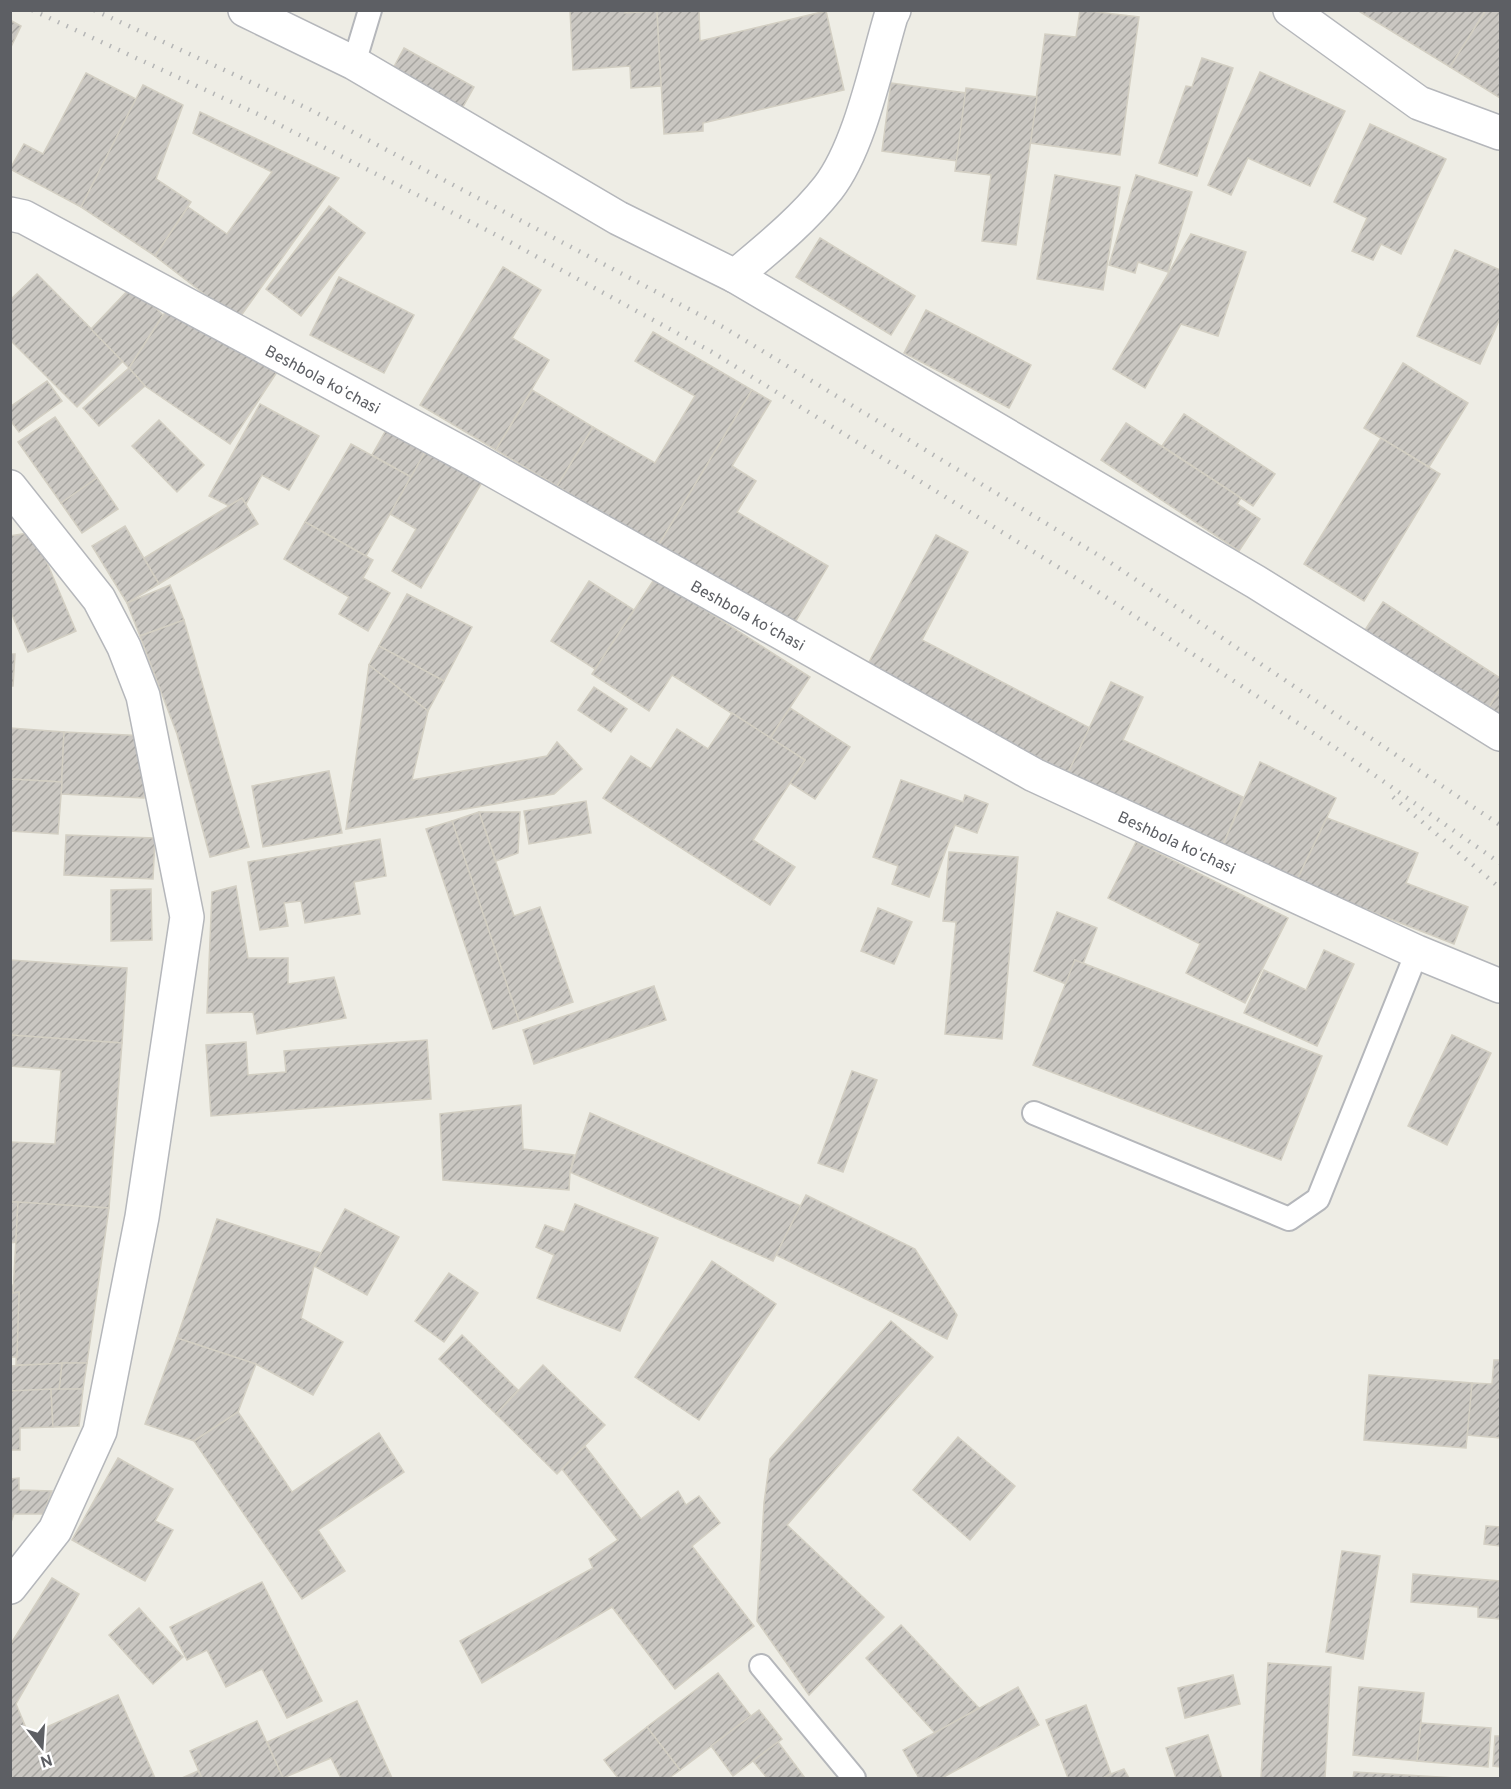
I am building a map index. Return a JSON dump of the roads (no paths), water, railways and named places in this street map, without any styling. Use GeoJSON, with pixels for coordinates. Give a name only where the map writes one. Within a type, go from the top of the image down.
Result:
{"type":"FeatureCollection","features":[{"type":"Feature","properties":{"kind":"street"},"geometry":{"type":"LineString","coordinates":[[245,10],[354,63],[618,218],[735,276],[1256,582],[1500,734]]}},
{"type":"Feature","properties":{"kind":"street"},"geometry":{"type":"LineString","coordinates":[[735,276],[790,230],[829,186],[854,141],[894,10]]}},
{"type":"Feature","properties":{"kind":"street"},"geometry":{"type":"LineString","coordinates":[[1290,10],[1419,104],[1500,133]]}},
{"type":"Feature","properties":{"kind":"street","name":"Beshbola koʻchasi"},"geometry":{"type":"LineString","coordinates":[[10,214],[24,218],[471,458],[1034,775],[1417,952],[1500,986]]}},
{"type":"Feature","properties":{"kind":"street"},"geometry":{"type":"LineString","coordinates":[[10,487],[99,598],[124,647],[143,696],[187,917],[142,1217],[100,1431],[55,1530],[10,1587]]}},
{"type":"Feature","properties":{"kind":"lane"},"geometry":{"type":"LineString","coordinates":[[354,63],[370,10]]}},
{"type":"Feature","properties":{"kind":"lane"},"geometry":{"type":"LineString","coordinates":[[1034,1113],[1289,1220],[1318,1199],[1417,952]]}},
{"type":"Feature","properties":{"kind":"lane"},"geometry":{"type":"LineString","coordinates":[[761,1666],[854,1779]]}},
{"type":"Feature","properties":{"kind":"railway"},"geometry":{"type":"LineString","coordinates":[[32,10],[262,116],[508,241],[712,352],[1092,588],[1333,746],[1500,863]]}},
{"type":"Feature","properties":{"kind":"railway"},"geometry":{"type":"LineString","coordinates":[[94,10],[309,109],[723,327],[1108,561],[1500,825]]}},
{"type":"Feature","properties":{"kind":"railway"},"geometry":{"type":"LineString","coordinates":[[1393,797],[1500,888]]}}]}
